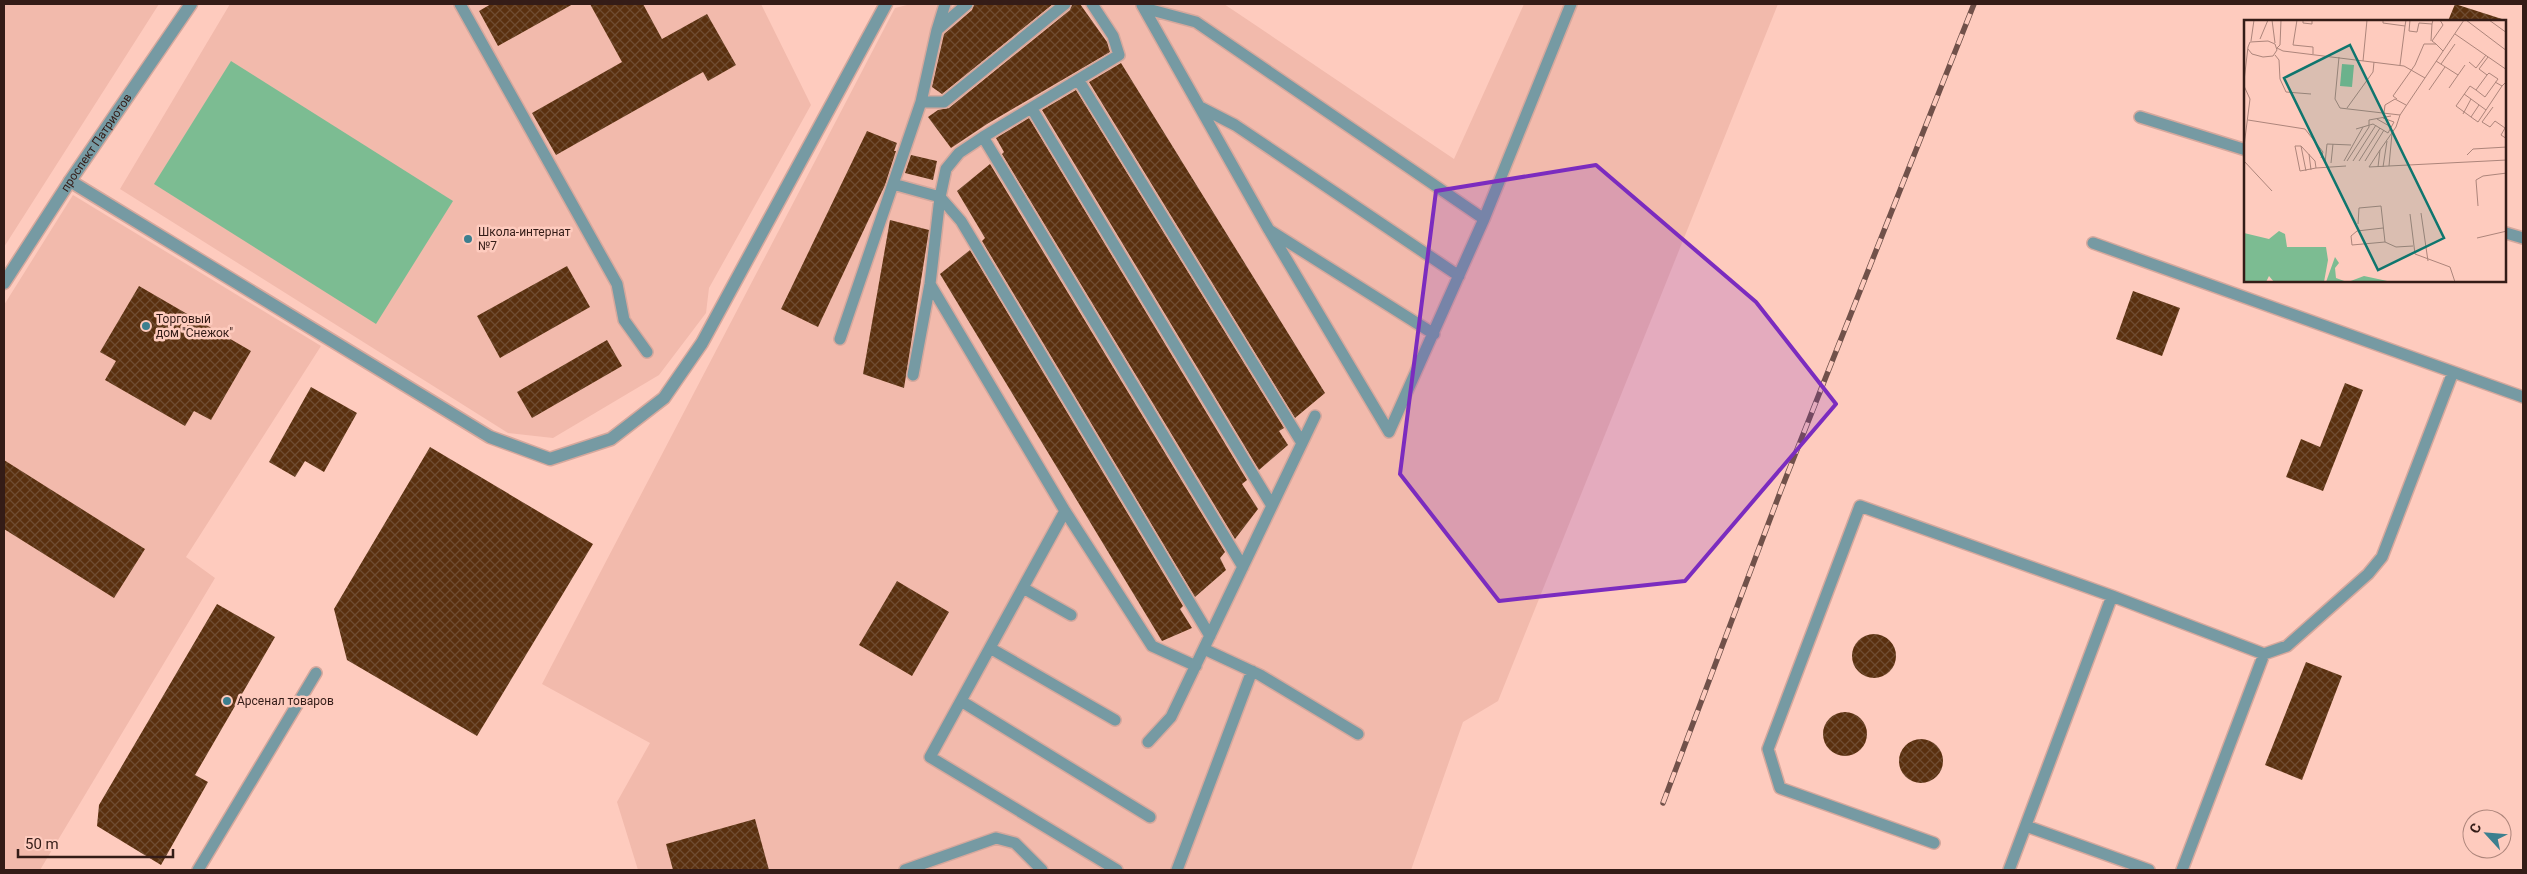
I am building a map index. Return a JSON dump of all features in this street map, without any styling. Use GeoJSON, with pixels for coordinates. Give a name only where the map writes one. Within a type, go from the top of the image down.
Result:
{"type":"FeatureCollection","features":[{"type":"Feature","properties":{"kind":"street","name":"проспект Патриотов"},"geometry":{"type":"LineString","coordinates":[[4,283],[70,181],[191,4]]}},
{"type":"Feature","properties":{"kind":"street"},"geometry":{"type":"LineString","coordinates":[[70,181],[490,437],[550,459],[611,439],[664,398],[702,343],[886,4]]}},
{"type":"Feature","properties":{"kind":"lane"},"geometry":{"type":"LineString","coordinates":[[460,4],[617,284],[624,320],[647,352]]}},
{"type":"Feature","properties":{"kind":"lane"},"geometry":{"type":"LineString","coordinates":[[840,339],[921,102],[937,30],[945,4]]}},
{"type":"Feature","properties":{"kind":"lane"},"geometry":{"type":"LineString","coordinates":[[937,30],[966,4]]}},
{"type":"Feature","properties":{"kind":"lane"},"geometry":{"type":"LineString","coordinates":[[921,102],[944,102],[1065,4]]}},
{"type":"Feature","properties":{"kind":"lane"},"geometry":{"type":"LineString","coordinates":[[913,375],[930,284],[940,196],[946,169],[958,153],[982,137],[1032,109],[1119,55],[1113,36],[1092,4]]}},
{"type":"Feature","properties":{"kind":"lane"},"geometry":{"type":"LineString","coordinates":[[1143,6],[1269,230],[1389,432],[1484,219],[1571,4]]}},
{"type":"Feature","properties":{"kind":"lane"},"geometry":{"type":"LineString","coordinates":[[1143,6],[1196,22],[1484,219]]}},
{"type":"Feature","properties":{"kind":"lane"},"geometry":{"type":"LineString","coordinates":[[1079,80],[1302,443]]}},
{"type":"Feature","properties":{"kind":"lane"},"geometry":{"type":"LineString","coordinates":[[1200,107],[1236,125],[1458,276]]}},
{"type":"Feature","properties":{"kind":"lane"},"geometry":{"type":"LineString","coordinates":[[1032,109],[1272,506]]}},
{"type":"Feature","properties":{"kind":"lane"},"geometry":{"type":"LineString","coordinates":[[2140,117],[2244,149]]}},
{"type":"Feature","properties":{"kind":"lane"},"geometry":{"type":"LineString","coordinates":[[982,137],[1243,567]]}},
{"type":"Feature","properties":{"kind":"lane"},"geometry":{"type":"LineString","coordinates":[[893,184],[940,196],[961,221],[1210,636]]}},
{"type":"Feature","properties":{"kind":"lane"},"geometry":{"type":"LineString","coordinates":[[1269,230],[1434,334]]}},
{"type":"Feature","properties":{"kind":"lane"},"geometry":{"type":"LineString","coordinates":[[2507,233],[2523,238]]}},
{"type":"Feature","properties":{"kind":"lane"},"geometry":{"type":"LineString","coordinates":[[2094,242],[2523,397]]}},
{"type":"Feature","properties":{"kind":"lane"},"geometry":{"type":"LineString","coordinates":[[930,284],[1065,511],[1152,646],[1196,666]]}},
{"type":"Feature","properties":{"kind":"lane"},"geometry":{"type":"LineString","coordinates":[[1934,843],[1780,788],[1768,749],[1860,506],[2112,596],[2264,654],[2287,646],[2368,574],[2382,557],[2453,372]]}},
{"type":"Feature","properties":{"kind":"lane"},"geometry":{"type":"LineString","coordinates":[[1148,742],[1171,717],[1314,416]]}},
{"type":"Feature","properties":{"kind":"lane"},"geometry":{"type":"LineString","coordinates":[[1065,511],[930,757],[1117,870]]}},
{"type":"Feature","properties":{"kind":"lane"},"geometry":{"type":"LineString","coordinates":[[1023,588],[1071,615]]}},
{"type":"Feature","properties":{"kind":"lane"},"geometry":{"type":"LineString","coordinates":[[2009,870],[2112,596]]}},
{"type":"Feature","properties":{"kind":"lane"},"geometry":{"type":"LineString","coordinates":[[990,648],[1114,720]]}},
{"type":"Feature","properties":{"kind":"lane"},"geometry":{"type":"LineString","coordinates":[[1204,649],[1252,671],[1358,734]]}},
{"type":"Feature","properties":{"kind":"lane"},"geometry":{"type":"LineString","coordinates":[[2182,870],[2264,654]]}},
{"type":"Feature","properties":{"kind":"lane"},"geometry":{"type":"LineString","coordinates":[[1177,870],[1252,671]]}},
{"type":"Feature","properties":{"kind":"lane"},"geometry":{"type":"LineString","coordinates":[[198,870],[316,673]]}},
{"type":"Feature","properties":{"kind":"lane"},"geometry":{"type":"LineString","coordinates":[[961,701],[1150,817]]}},
{"type":"Feature","properties":{"kind":"lane"},"geometry":{"type":"LineString","coordinates":[[2026,826],[2149,870]]}},
{"type":"Feature","properties":{"kind":"lane"},"geometry":{"type":"LineString","coordinates":[[905,870],[996,838],[1016,843],[1042,870]]}},
{"type":"Feature","properties":{"kind":"highlighted area"},"geometry":{"type":"Polygon","coordinates":[[[1596,165],[1756,302],[1836,404],[1685,581],[1499,601],[1400,474],[1436,191],[1596,165]]]}},
{"type":"Feature","properties":{"kind":"shaded area"},"geometry":{"type":"Polygon","coordinates":[[[4,4],[159,4],[4,247],[4,4]]]}},
{"type":"Feature","properties":{"kind":"shaded area","name":"Школа-интернат №7"},"geometry":{"type":"Polygon","coordinates":[[[230,4],[761,4],[811,105],[709,288],[706,313],[659,375],[553,438],[508,433],[120,189],[230,4]]]}},
{"type":"Feature","properties":{"kind":"shaded area"},"geometry":{"type":"Polygon","coordinates":[[[911,4],[1224,4],[1454,159],[1524,4],[1778,4],[1498,701],[1463,722],[1411,870],[638,870],[617,802],[650,743],[542,684],[895,8],[911,4]]]}},
{"type":"Feature","properties":{"kind":"shaded area"},"geometry":{"type":"Polygon","coordinates":[[[73,195],[321,346],[186,557],[215,578],[40,870],[4,870],[4,305],[73,195]]]}},
{"type":"Feature","properties":{"kind":"green space"},"geometry":{"type":"Polygon","coordinates":[[[231,61],[453,201],[376,324],[154,184],[231,61]]]}},
{"type":"Feature","properties":{"kind":"building"},"geometry":{"type":"Polygon","coordinates":[[[491,4],[573,4],[498,46],[479,11],[491,4]]]}},
{"type":"Feature","properties":{"kind":"building"},"geometry":{"type":"Polygon","coordinates":[[[590,4],[643,4],[662,39],[707,14],[736,65],[708,81],[703,72],[556,155],[532,113],[622,62],[590,4]]]}},
{"type":"Feature","properties":{"kind":"building"},"geometry":{"type":"Polygon","coordinates":[[[974,4],[1053,4],[942,94],[932,87],[944,34],[972,10],[974,4]]]}},
{"type":"Feature","properties":{"kind":"building"},"geometry":{"type":"Polygon","coordinates":[[[1072,4],[1080,4],[1107,42],[1110,52],[987,124],[951,148],[928,117],[938,110],[949,108],[1070,10],[1072,4]]]}},
{"type":"Feature","properties":{"kind":"building"},"geometry":{"type":"Polygon","coordinates":[[[2455,4],[2502,19],[2502,20],[2448,20],[2455,4]]]}},
{"type":"Feature","properties":{"kind":"building"},"geometry":{"type":"Polygon","coordinates":[[[1121,63],[1325,393],[1295,418],[1089,82],[1121,63]]]}},
{"type":"Feature","properties":{"kind":"building"},"geometry":{"type":"Polygon","coordinates":[[[1076,90],[1284,428],[1279,431],[1288,445],[1259,470],[1042,110],[1076,90]]]}},
{"type":"Feature","properties":{"kind":"building"},"geometry":{"type":"Polygon","coordinates":[[[1029,118],[1247,480],[1242,484],[1258,509],[1235,539],[1002,154],[1004,152],[996,138],[1029,118]]]}},
{"type":"Feature","properties":{"kind":"building"},"geometry":{"type":"Polygon","coordinates":[[[867,131],[897,143],[894,151],[896,151],[885,185],[818,327],[781,309],[867,131]]]}},
{"type":"Feature","properties":{"kind":"building"},"geometry":{"type":"Polygon","coordinates":[[[911,155],[937,161],[933,180],[905,173],[911,155]]]}},
{"type":"Feature","properties":{"kind":"building"},"geometry":{"type":"Polygon","coordinates":[[[990,164],[1225,552],[1220,558],[1226,570],[1195,597],[982,241],[985,238],[957,191],[990,164]]]}},
{"type":"Feature","properties":{"kind":"building"},"geometry":{"type":"Polygon","coordinates":[[[890,220],[929,230],[904,388],[863,374],[890,220]]]}},
{"type":"Feature","properties":{"kind":"building"},"geometry":{"type":"Polygon","coordinates":[[[970,250],[1183,606],[1180,609],[1192,628],[1162,641],[940,274],[970,250]]]}},
{"type":"Feature","properties":{"kind":"building"},"geometry":{"type":"Polygon","coordinates":[[[567,266],[590,307],[500,358],[477,316],[567,266]]]}},
{"type":"Feature","properties":{"kind":"building"},"geometry":{"type":"Polygon","coordinates":[[[139,286],[251,351],[211,420],[194,411],[185,426],[105,380],[116,361],[100,352],[139,286]]]}},
{"type":"Feature","properties":{"kind":"building"},"geometry":{"type":"Polygon","coordinates":[[[2133,291],[2180,308],[2162,356],[2116,339],[2133,291]]]}},
{"type":"Feature","properties":{"kind":"building"},"geometry":{"type":"Polygon","coordinates":[[[607,340],[622,366],[532,418],[517,392],[607,340]]]}},
{"type":"Feature","properties":{"kind":"building"},"geometry":{"type":"Polygon","coordinates":[[[2345,383],[2363,390],[2323,491],[2286,477],[2301,439],[2320,447],[2345,383]]]}},
{"type":"Feature","properties":{"kind":"building"},"geometry":{"type":"Polygon","coordinates":[[[311,387],[357,413],[324,472],[305,461],[295,477],[269,462],[311,387]]]}},
{"type":"Feature","properties":{"kind":"building"},"geometry":{"type":"Polygon","coordinates":[[[430,447],[593,544],[477,736],[347,660],[334,609],[430,447]]]}},
{"type":"Feature","properties":{"kind":"building"},"geometry":{"type":"Polygon","coordinates":[[[4,460],[145,549],[114,598],[4,529],[4,460]]]}},
{"type":"Feature","properties":{"kind":"building"},"geometry":{"type":"Polygon","coordinates":[[[897,581],[949,612],[912,676],[859,645],[897,581]]]}},
{"type":"Feature","properties":{"kind":"building"},"geometry":{"type":"Polygon","coordinates":[[[217,604],[275,637],[195,775],[208,782],[161,865],[97,826],[99,805],[217,604]]]}},
{"type":"Feature","properties":{"kind":"building"},"geometry":{"type":"Polygon","coordinates":[[[1870,634],[1878,634],[1890,640],[1896,656],[1890,672],[1878,678],[1870,678],[1858,672],[1852,660],[1852,652],[1858,640],[1870,634]]]}},
{"type":"Feature","properties":{"kind":"building"},"geometry":{"type":"Polygon","coordinates":[[[2306,662],[2342,676],[2302,780],[2265,765],[2306,662]]]}},
{"type":"Feature","properties":{"kind":"building"},"geometry":{"type":"Polygon","coordinates":[[[1841,712],[1849,712],[1861,718],[1867,734],[1861,750],[1849,756],[1841,756],[1829,750],[1823,738],[1823,730],[1829,718],[1841,712]]]}},
{"type":"Feature","properties":{"kind":"building"},"geometry":{"type":"Polygon","coordinates":[[[1917,739],[1925,739],[1937,745],[1943,761],[1937,777],[1925,783],[1917,783],[1905,777],[1899,765],[1899,757],[1905,745],[1917,739]]]}},
{"type":"Feature","properties":{"kind":"building"},"geometry":{"type":"Polygon","coordinates":[[[755,819],[769,870],[673,870],[666,844],[755,819]]]}},
{"type":"Feature","properties":{"kind":"railway"},"geometry":{"type":"LineString","coordinates":[[1663,803],[1781,490],[1974,4]]}},
{"type":"Feature","properties":{"kind":"place","name":"Школа-интернат №7"},"geometry":{"type":"Point","coordinates":[468,239]}},
{"type":"Feature","properties":{"kind":"place","name":"Торговый дом \"Снежок\""},"geometry":{"type":"Point","coordinates":[146,326]}},
{"type":"Feature","properties":{"kind":"place","name":"Арсенал товаров"},"geometry":{"type":"Point","coordinates":[227,701]}}]}
